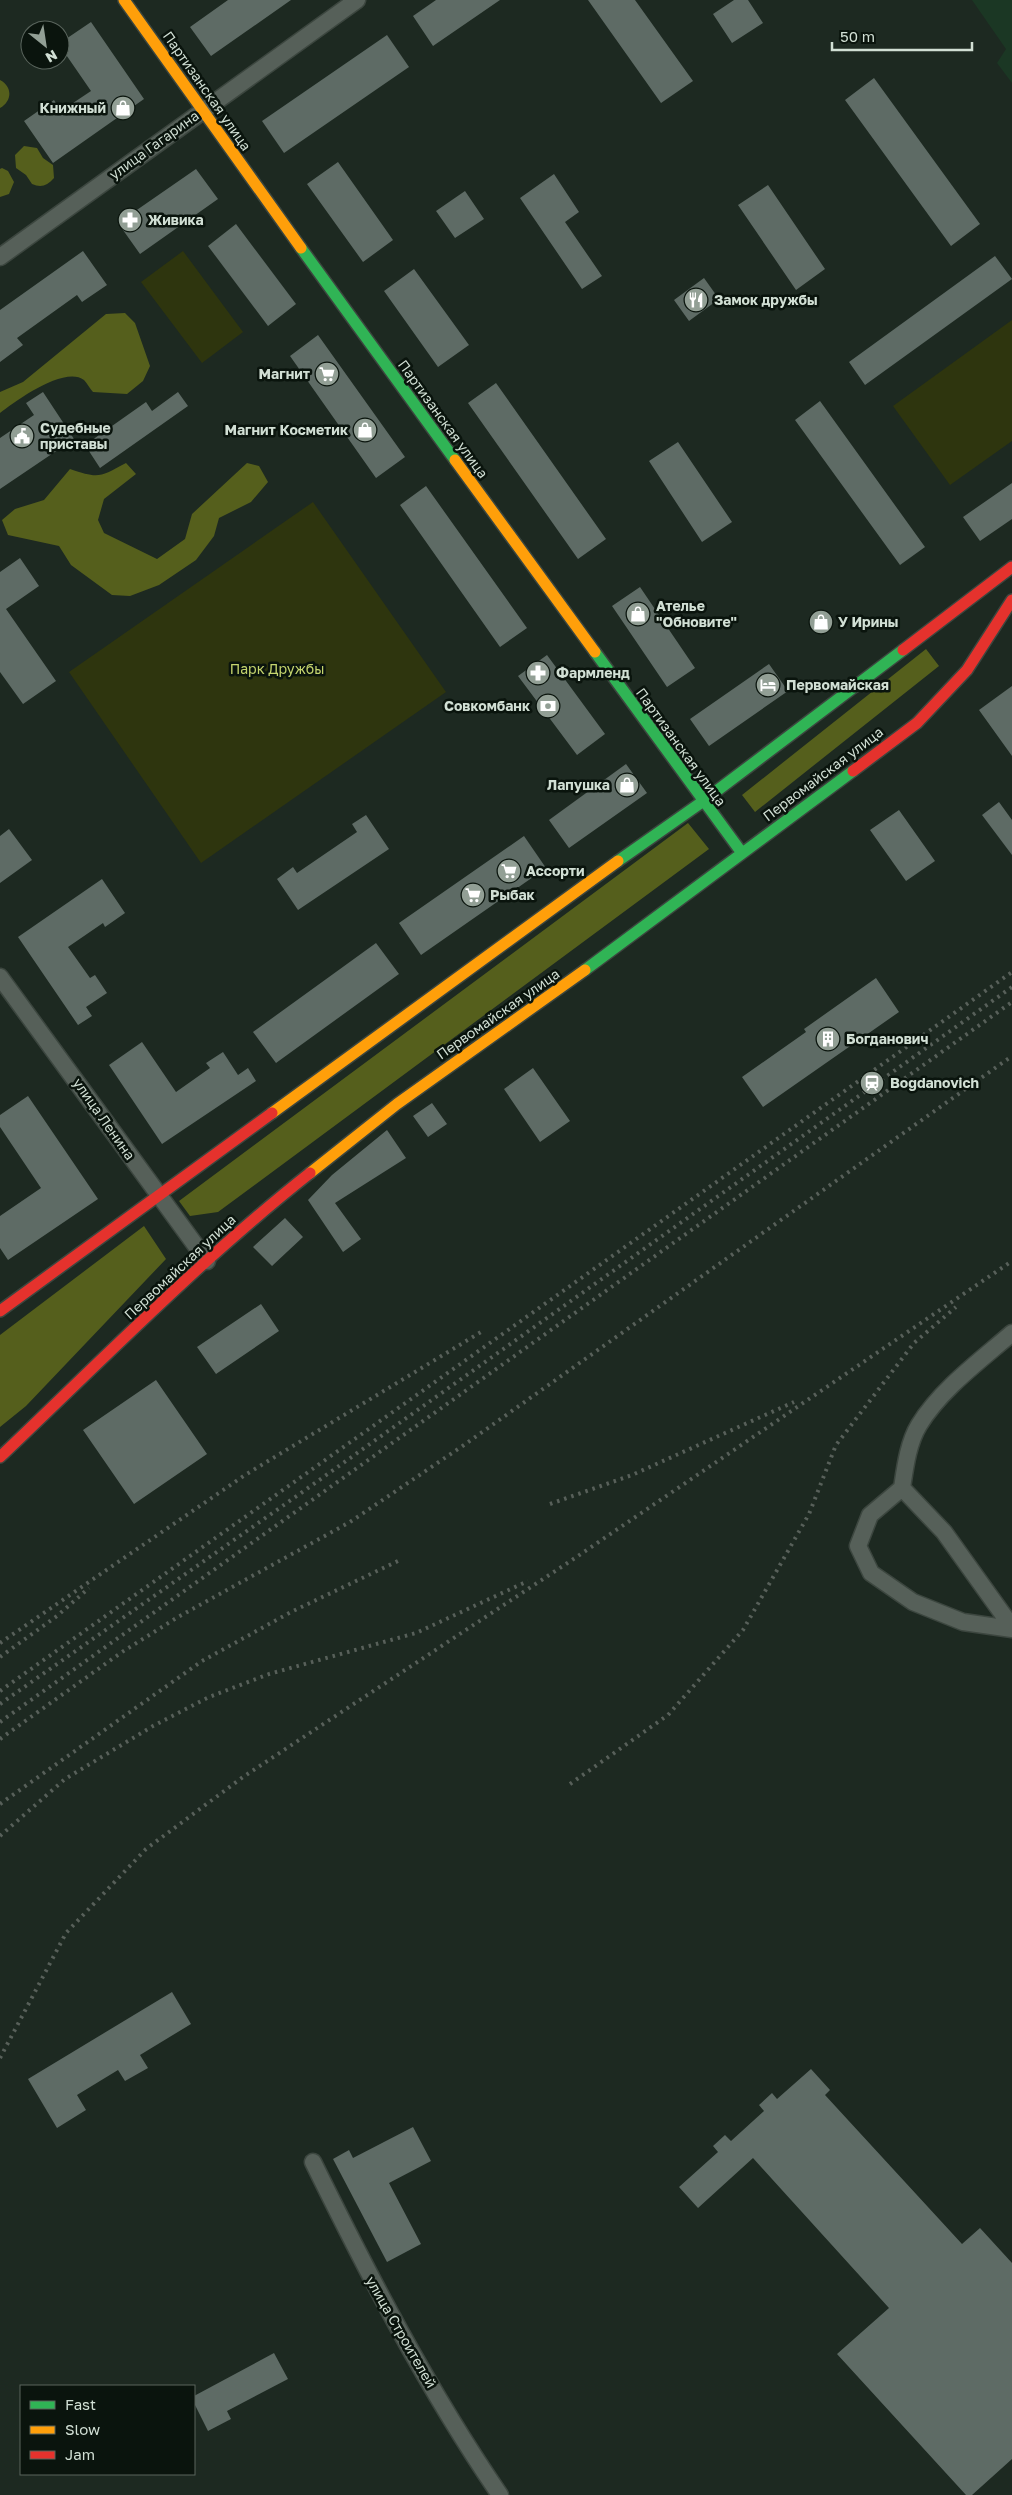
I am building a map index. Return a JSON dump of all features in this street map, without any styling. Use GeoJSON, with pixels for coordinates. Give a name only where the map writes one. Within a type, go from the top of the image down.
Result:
{"type":"FeatureCollection","features":[{"type":"Feature","properties":{"kind":"street","name":"Партизанская улица"},"geometry":{"type":"LineString","coordinates":[[124,0],[702,802],[742,854]]}},
{"type":"Feature","properties":{"kind":"street","name":"улица Гагарина"},"geometry":{"type":"LineString","coordinates":[[0,257],[202,110],[358,0]]}},
{"type":"Feature","properties":{"kind":"street"},"geometry":{"type":"LineString","coordinates":[[0,1312],[158,1195],[702,802],[1012,567]]}},
{"type":"Feature","properties":{"kind":"street","name":"Первомайская улица"},"geometry":{"type":"LineString","coordinates":[[0,1457],[207,1261],[271,1204],[397,1104],[561,988],[917,723],[967,670],[1012,600]]}},
{"type":"Feature","properties":{"kind":"street","name":"улица Ленина"},"geometry":{"type":"LineString","coordinates":[[0,977],[207,1261]]}},
{"type":"Feature","properties":{"kind":"street"},"geometry":{"type":"LineString","coordinates":[[1012,1333],[953,1385],[918,1426],[907,1457],[902,1488],[870,1515],[858,1546],[871,1574],[913,1602],[963,1622],[1012,1628]]}},
{"type":"Feature","properties":{"kind":"street"},"geometry":{"type":"LineString","coordinates":[[902,1488],[944,1532],[1012,1628]]}},
{"type":"Feature","properties":{"kind":"street","name":"улица Строителей"},"geometry":{"type":"LineString","coordinates":[[312,2162],[366,2271],[465,2443],[500,2495]]}},
{"type":"Feature","properties":{"kind":"shaded area"},"geometry":{"type":"Polygon","coordinates":[[[972,0],[1012,0],[1012,83],[997,63],[1006,49],[972,0]]]}},
{"type":"Feature","properties":{"kind":"green space"},"geometry":{"type":"Polygon","coordinates":[[[0,80],[9,90],[9,98],[0,108],[0,80]]]}},
{"type":"Feature","properties":{"kind":"green space"},"geometry":{"type":"Polygon","coordinates":[[[24,146],[37,148],[43,158],[53,165],[54,178],[49,183],[41,186],[32,184],[26,175],[16,168],[15,155],[24,146]]]}},
{"type":"Feature","properties":{"kind":"green space"},"geometry":{"type":"Polygon","coordinates":[[[0,169],[8,171],[14,182],[9,194],[0,197],[0,169]]]}},
{"type":"Feature","properties":{"kind":"green space"},"geometry":{"type":"Polygon","coordinates":[[[183,251],[243,332],[202,363],[141,282],[183,251]]]}},
{"type":"Feature","properties":{"kind":"green space"},"geometry":{"type":"Polygon","coordinates":[[[125,313],[135,323],[150,366],[143,381],[127,394],[93,392],[84,380],[76,377],[65,377],[40,386],[0,413],[0,392],[23,382],[106,314],[125,313]]]}},
{"type":"Feature","properties":{"kind":"green space"},"geometry":{"type":"Polygon","coordinates":[[[1012,320],[1012,441],[950,485],[893,406],[1012,320]]]}},
{"type":"Feature","properties":{"kind":"green space"},"geometry":{"type":"Polygon","coordinates":[[[126,463],[136,474],[104,499],[98,520],[104,533],[157,559],[185,539],[192,514],[247,463],[259,466],[268,482],[251,502],[219,518],[214,536],[196,560],[159,585],[130,596],[112,595],[71,565],[59,546],[8,535],[2,520],[15,509],[44,500],[70,469],[99,475],[105,474],[126,463]]]}},
{"type":"Feature","properties":{"kind":"green space","name":"Парк Дружбы"},"geometry":{"type":"Polygon","coordinates":[[[313,502],[446,692],[201,863],[69,672],[313,502]]]}},
{"type":"Feature","properties":{"kind":"green space"},"geometry":{"type":"Polygon","coordinates":[[[926,649],[939,666],[755,812],[742,795],[926,649]]]}},
{"type":"Feature","properties":{"kind":"green space"},"geometry":{"type":"Polygon","coordinates":[[[688,823],[709,849],[218,1212],[190,1216],[179,1201],[688,823]]]}},
{"type":"Feature","properties":{"kind":"green space"},"geometry":{"type":"Polygon","coordinates":[[[144,1226],[166,1259],[26,1406],[0,1427],[0,1335],[144,1226]]]}},
{"type":"Feature","properties":{"kind":"building"},"geometry":{"type":"Polygon","coordinates":[[[228,0],[291,0],[211,56],[190,27],[228,0]]]}},
{"type":"Feature","properties":{"kind":"building"},"geometry":{"type":"Polygon","coordinates":[[[436,0],[500,0],[433,46],[413,16],[436,0]]]}},
{"type":"Feature","properties":{"kind":"building"},"geometry":{"type":"Polygon","coordinates":[[[588,0],[635,0],[693,81],[661,103],[588,0]]]}},
{"type":"Feature","properties":{"kind":"building"},"geometry":{"type":"Polygon","coordinates":[[[734,0],[748,0],[763,23],[732,43],[713,14],[734,0]]]}},
{"type":"Feature","properties":{"kind":"building"},"geometry":{"type":"Polygon","coordinates":[[[91,22],[144,99],[53,163],[24,121],[54,100],[61,111],[91,91],[70,61],[70,36],[91,22]]]}},
{"type":"Feature","properties":{"kind":"building"},"geometry":{"type":"Polygon","coordinates":[[[387,35],[409,67],[284,153],[262,121],[387,35]]]}},
{"type":"Feature","properties":{"kind":"building"},"geometry":{"type":"Polygon","coordinates":[[[874,78],[980,224],[951,246],[845,100],[874,78]]]}},
{"type":"Feature","properties":{"kind":"building"},"geometry":{"type":"Polygon","coordinates":[[[338,162],[393,240],[363,262],[307,184],[338,162]]]}},
{"type":"Feature","properties":{"kind":"building"},"geometry":{"type":"Polygon","coordinates":[[[196,169],[218,199],[140,254],[118,223],[196,169]]]}},
{"type":"Feature","properties":{"kind":"building"},"geometry":{"type":"Polygon","coordinates":[[[554,174],[579,212],[565,222],[602,276],[582,289],[520,198],[554,174]]]}},
{"type":"Feature","properties":{"kind":"building"},"geometry":{"type":"Polygon","coordinates":[[[768,185],[825,269],[796,290],[738,205],[768,185]]]}},
{"type":"Feature","properties":{"kind":"building"},"geometry":{"type":"Polygon","coordinates":[[[465,191],[484,219],[455,238],[436,211],[465,191]]]}},
{"type":"Feature","properties":{"kind":"building"},"geometry":{"type":"Polygon","coordinates":[[[236,224],[296,304],[268,326],[208,246],[236,224]]]}},
{"type":"Feature","properties":{"kind":"building"},"geometry":{"type":"Polygon","coordinates":[[[83,251],[107,285],[82,302],[77,295],[17,338],[23,345],[0,362],[0,310],[83,251]]]}},
{"type":"Feature","properties":{"kind":"building"},"geometry":{"type":"Polygon","coordinates":[[[995,256],[1012,279],[865,385],[849,362],[995,256]]]}},
{"type":"Feature","properties":{"kind":"building"},"geometry":{"type":"Polygon","coordinates":[[[414,269],[469,345],[438,367],[384,291],[414,269]]]}},
{"type":"Feature","properties":{"kind":"building"},"geometry":{"type":"Polygon","coordinates":[[[704,278],[719,299],[689,321],[674,300],[704,278]]]}},
{"type":"Feature","properties":{"kind":"building"},"geometry":{"type":"Polygon","coordinates":[[[318,335],[405,457],[376,478],[290,356],[318,335]]]}},
{"type":"Feature","properties":{"kind":"building"},"geometry":{"type":"Polygon","coordinates":[[[496,383],[606,539],[578,559],[468,403],[496,383]]]}},
{"type":"Feature","properties":{"kind":"building"},"geometry":{"type":"Polygon","coordinates":[[[43,392],[74,439],[0,489],[0,438],[34,415],[26,403],[43,392]]]}},
{"type":"Feature","properties":{"kind":"building"},"geometry":{"type":"Polygon","coordinates":[[[178,392],[188,406],[100,468],[85,445],[146,402],[152,411],[178,392]]]}},
{"type":"Feature","properties":{"kind":"building"},"geometry":{"type":"Polygon","coordinates":[[[820,401],[925,547],[900,565],[795,420],[820,401]]]}},
{"type":"Feature","properties":{"kind":"building"},"geometry":{"type":"Polygon","coordinates":[[[678,442],[732,522],[702,542],[649,461],[678,442]]]}},
{"type":"Feature","properties":{"kind":"building"},"geometry":{"type":"Polygon","coordinates":[[[1012,483],[1012,519],[980,541],[963,517],[1012,483]]]}},
{"type":"Feature","properties":{"kind":"building"},"geometry":{"type":"Polygon","coordinates":[[[426,486],[527,628],[500,647],[400,505],[426,486]]]}},
{"type":"Feature","properties":{"kind":"building"},"geometry":{"type":"Polygon","coordinates":[[[20,558],[39,586],[6,609],[56,681],[23,704],[0,672],[0,572],[20,558]]]}},
{"type":"Feature","properties":{"kind":"building"},"geometry":{"type":"Polygon","coordinates":[[[640,587],[695,668],[667,687],[612,606],[640,587]]]}},
{"type":"Feature","properties":{"kind":"building"},"geometry":{"type":"Polygon","coordinates":[[[547,655],[605,734],[577,755],[518,676],[547,655]]]}},
{"type":"Feature","properties":{"kind":"building"},"geometry":{"type":"Polygon","coordinates":[[[769,664],[788,691],[709,746],[690,719],[769,664]]]}},
{"type":"Feature","properties":{"kind":"building"},"geometry":{"type":"Polygon","coordinates":[[[1012,686],[1012,756],[979,710],[1012,686]]]}},
{"type":"Feature","properties":{"kind":"building"},"geometry":{"type":"Polygon","coordinates":[[[626,764],[647,793],[569,848],[549,820],[626,764]]]}},
{"type":"Feature","properties":{"kind":"building"},"geometry":{"type":"Polygon","coordinates":[[[999,802],[1012,820],[1012,855],[982,815],[999,802]]]}},
{"type":"Feature","properties":{"kind":"building"},"geometry":{"type":"Polygon","coordinates":[[[899,810],[935,861],[906,881],[870,830],[899,810]]]}},
{"type":"Feature","properties":{"kind":"building"},"geometry":{"type":"Polygon","coordinates":[[[366,815],[389,849],[298,910],[277,879],[293,867],[297,873],[357,832],[352,824],[366,815]]]}},
{"type":"Feature","properties":{"kind":"building"},"geometry":{"type":"Polygon","coordinates":[[[9,829],[32,860],[0,883],[0,836],[9,829]]]}},
{"type":"Feature","properties":{"kind":"building","name":"Рыбак"},"geometry":{"type":"Polygon","coordinates":[[[524,836],[546,868],[421,955],[399,923],[524,836]]]}},
{"type":"Feature","properties":{"kind":"building"},"geometry":{"type":"Polygon","coordinates":[[[102,879],[125,913],[105,927],[103,923],[68,947],[90,978],[95,975],[107,993],[86,1007],[92,1016],[78,1025],[18,937],[102,879]]]}},
{"type":"Feature","properties":{"kind":"building"},"geometry":{"type":"Polygon","coordinates":[[[376,943],[399,974],[276,1063],[253,1032],[376,943]]]}},
{"type":"Feature","properties":{"kind":"building","name":"Богданович"},"geometry":{"type":"Polygon","coordinates":[[[876,978],[899,1012],[763,1107],[742,1077],[806,1032],[804,1029],[876,978]]]}},
{"type":"Feature","properties":{"kind":"building"},"geometry":{"type":"Polygon","coordinates":[[[142,1042],[176,1092],[210,1068],[206,1063],[223,1052],[238,1075],[248,1068],[256,1081],[162,1144],[109,1065],[142,1042]]]}},
{"type":"Feature","properties":{"kind":"building"},"geometry":{"type":"Polygon","coordinates":[[[533,1068],[570,1121],[540,1142],[504,1089],[533,1068]]]}},
{"type":"Feature","properties":{"kind":"building"},"geometry":{"type":"Polygon","coordinates":[[[28,1096],[98,1199],[8,1260],[0,1248],[0,1216],[41,1188],[0,1127],[0,1115],[28,1096]]]}},
{"type":"Feature","properties":{"kind":"building"},"geometry":{"type":"Polygon","coordinates":[[[432,1103],[447,1124],[428,1137],[413,1116],[432,1103]]]}},
{"type":"Feature","properties":{"kind":"building"},"geometry":{"type":"Polygon","coordinates":[[[387,1130],[406,1158],[335,1203],[361,1239],[343,1252],[308,1200],[332,1175],[387,1130]]]}},
{"type":"Feature","properties":{"kind":"building"},"geometry":{"type":"Polygon","coordinates":[[[285,1218],[303,1237],[272,1266],[253,1247],[285,1218]]]}},
{"type":"Feature","properties":{"kind":"building"},"geometry":{"type":"Polygon","coordinates":[[[261,1304],[279,1331],[216,1374],[197,1347],[261,1304]]]}},
{"type":"Feature","properties":{"kind":"building"},"geometry":{"type":"Polygon","coordinates":[[[156,1380],[207,1454],[134,1504],[83,1430],[156,1380]]]}},
{"type":"Feature","properties":{"kind":"building"},"geometry":{"type":"Polygon","coordinates":[[[172,1992],[191,2024],[140,2055],[148,2068],[125,2081],[118,2070],[77,2095],[86,2110],[57,2128],[28,2079],[172,1992]]]}},
{"type":"Feature","properties":{"kind":"building"},"geometry":{"type":"Polygon","coordinates":[[[811,2069],[830,2090],[825,2095],[962,2244],[980,2228],[1012,2263],[1012,2459],[972,2495],[966,2495],[837,2354],[889,2308],[753,2158],[698,2208],[679,2187],[718,2152],[713,2146],[725,2135],[731,2141],[764,2111],[759,2105],[772,2093],[777,2099],[811,2069]]]}},
{"type":"Feature","properties":{"kind":"building"},"geometry":{"type":"Polygon","coordinates":[[[413,2127],[431,2161],[389,2183],[421,2244],[387,2262],[333,2159],[349,2150],[353,2158],[413,2127]]]}},
{"type":"Feature","properties":{"kind":"building"},"geometry":{"type":"Polygon","coordinates":[[[274,2353],[288,2379],[227,2411],[231,2419],[208,2431],[195,2405],[195,2395],[274,2353]]]}},
{"type":"Feature","properties":{"kind":"railway"},"geometry":{"type":"LineString","coordinates":[[0,1691],[1012,972]]}},
{"type":"Feature","properties":{"kind":"railway"},"geometry":{"type":"LineString","coordinates":[[0,1704],[301,1493],[1012,987]]}},
{"type":"Feature","properties":{"kind":"railway"},"geometry":{"type":"LineString","coordinates":[[0,1722],[1012,1002]]}},
{"type":"Feature","properties":{"kind":"railway"},"geometry":{"type":"LineString","coordinates":[[0,1739],[122,1652],[178,1617],[350,1522],[464,1445],[1012,1056]]}},
{"type":"Feature","properties":{"kind":"railway"},"geometry":{"type":"LineString","coordinates":[[0,2058],[66,1933],[146,1849],[243,1777],[578,1556],[1012,1261]]}},
{"type":"Feature","properties":{"kind":"railway"},"geometry":{"type":"LineString","coordinates":[[570,1784],[668,1715],[743,1630],[809,1514],[836,1445],[914,1343],[956,1307]]}},
{"type":"Feature","properties":{"kind":"railway"},"geometry":{"type":"LineString","coordinates":[[0,1643],[245,1475],[481,1332]]}},
{"type":"Feature","properties":{"kind":"railway"},"geometry":{"type":"LineString","coordinates":[[550,1504],[632,1475],[794,1402]]}},
{"type":"Feature","properties":{"kind":"railway"},"geometry":{"type":"LineString","coordinates":[[0,1804],[202,1661],[291,1612],[398,1561]]}},
{"type":"Feature","properties":{"kind":"railway"},"geometry":{"type":"LineString","coordinates":[[0,1836],[65,1779],[153,1726],[209,1697],[269,1674],[416,1633],[528,1581]]}},
{"type":"Feature","properties":{"kind":"railway"},"geometry":{"type":"LineString","coordinates":[[0,1657],[57,1616],[89,1588]]}},
{"type":"Feature","properties":{"kind":"traffic: fast"},"geometry":{"type":"LineString","coordinates":[[301,248],[455,460]]}},
{"type":"Feature","properties":{"kind":"traffic: fast"},"geometry":{"type":"LineString","coordinates":[[618,861],[702,802],[903,650]]}},
{"type":"Feature","properties":{"kind":"traffic: fast"},"geometry":{"type":"LineString","coordinates":[[595,652],[742,853]]}},
{"type":"Feature","properties":{"kind":"traffic: fast"},"geometry":{"type":"LineString","coordinates":[[585,970],[853,771]]}},
{"type":"Feature","properties":{"kind":"traffic: slow"},"geometry":{"type":"LineString","coordinates":[[124,0],[301,248]]}},
{"type":"Feature","properties":{"kind":"traffic: slow"},"geometry":{"type":"LineString","coordinates":[[455,460],[595,652]]}},
{"type":"Feature","properties":{"kind":"traffic: slow"},"geometry":{"type":"LineString","coordinates":[[272,1113],[618,861]]}},
{"type":"Feature","properties":{"kind":"traffic: slow"},"geometry":{"type":"LineString","coordinates":[[310,1173],[397,1104],[585,970]]}},
{"type":"Feature","properties":{"kind":"traffic: jam"},"geometry":{"type":"LineString","coordinates":[[903,650],[1012,567]]}},
{"type":"Feature","properties":{"kind":"traffic: jam"},"geometry":{"type":"LineString","coordinates":[[853,771],[917,723],[967,670],[1012,600]]}},
{"type":"Feature","properties":{"kind":"traffic: jam"},"geometry":{"type":"LineString","coordinates":[[0,1311],[272,1113]]}},
{"type":"Feature","properties":{"kind":"traffic: jam"},"geometry":{"type":"LineString","coordinates":[[0,1457],[190,1276],[269,1206],[310,1173]]}},
{"type":"Feature","properties":{"kind":"place","name":"Книжный"},"geometry":{"type":"Point","coordinates":[123,108]}},
{"type":"Feature","properties":{"kind":"place","name":"Живика"},"geometry":{"type":"Point","coordinates":[130,220]}},
{"type":"Feature","properties":{"kind":"place","name":"Замок дружбы"},"geometry":{"type":"Point","coordinates":[696,300]}},
{"type":"Feature","properties":{"kind":"place","name":"Магнит"},"geometry":{"type":"Point","coordinates":[327,374]}},
{"type":"Feature","properties":{"kind":"place","name":"Магнит Косметик"},"geometry":{"type":"Point","coordinates":[365,430]}},
{"type":"Feature","properties":{"kind":"place","name":"Судебные приставы"},"geometry":{"type":"Point","coordinates":[22,436]}},
{"type":"Feature","properties":{"kind":"place","name":"Ателье \"Обновите\""},"geometry":{"type":"Point","coordinates":[638,614]}},
{"type":"Feature","properties":{"kind":"place","name":"У Ирины"},"geometry":{"type":"Point","coordinates":[821,622]}},
{"type":"Feature","properties":{"kind":"place","name":"Фармленд"},"geometry":{"type":"Point","coordinates":[538,673]}},
{"type":"Feature","properties":{"kind":"place","name":"Первомайская"},"geometry":{"type":"Point","coordinates":[768,685]}},
{"type":"Feature","properties":{"kind":"place","name":"Совкомбанк"},"geometry":{"type":"Point","coordinates":[548,706]}},
{"type":"Feature","properties":{"kind":"place","name":"Лапушка"},"geometry":{"type":"Point","coordinates":[627,785]}},
{"type":"Feature","properties":{"kind":"place","name":"Ассорти"},"geometry":{"type":"Point","coordinates":[509,871]}},
{"type":"Feature","properties":{"kind":"place","name":"Рыбак"},"geometry":{"type":"Point","coordinates":[473,895]}},
{"type":"Feature","properties":{"kind":"place","name":"Богданович"},"geometry":{"type":"Point","coordinates":[828,1039]}},
{"type":"Feature","properties":{"kind":"place","name":"Bogdanovich"},"geometry":{"type":"Point","coordinates":[872,1083]}}]}
